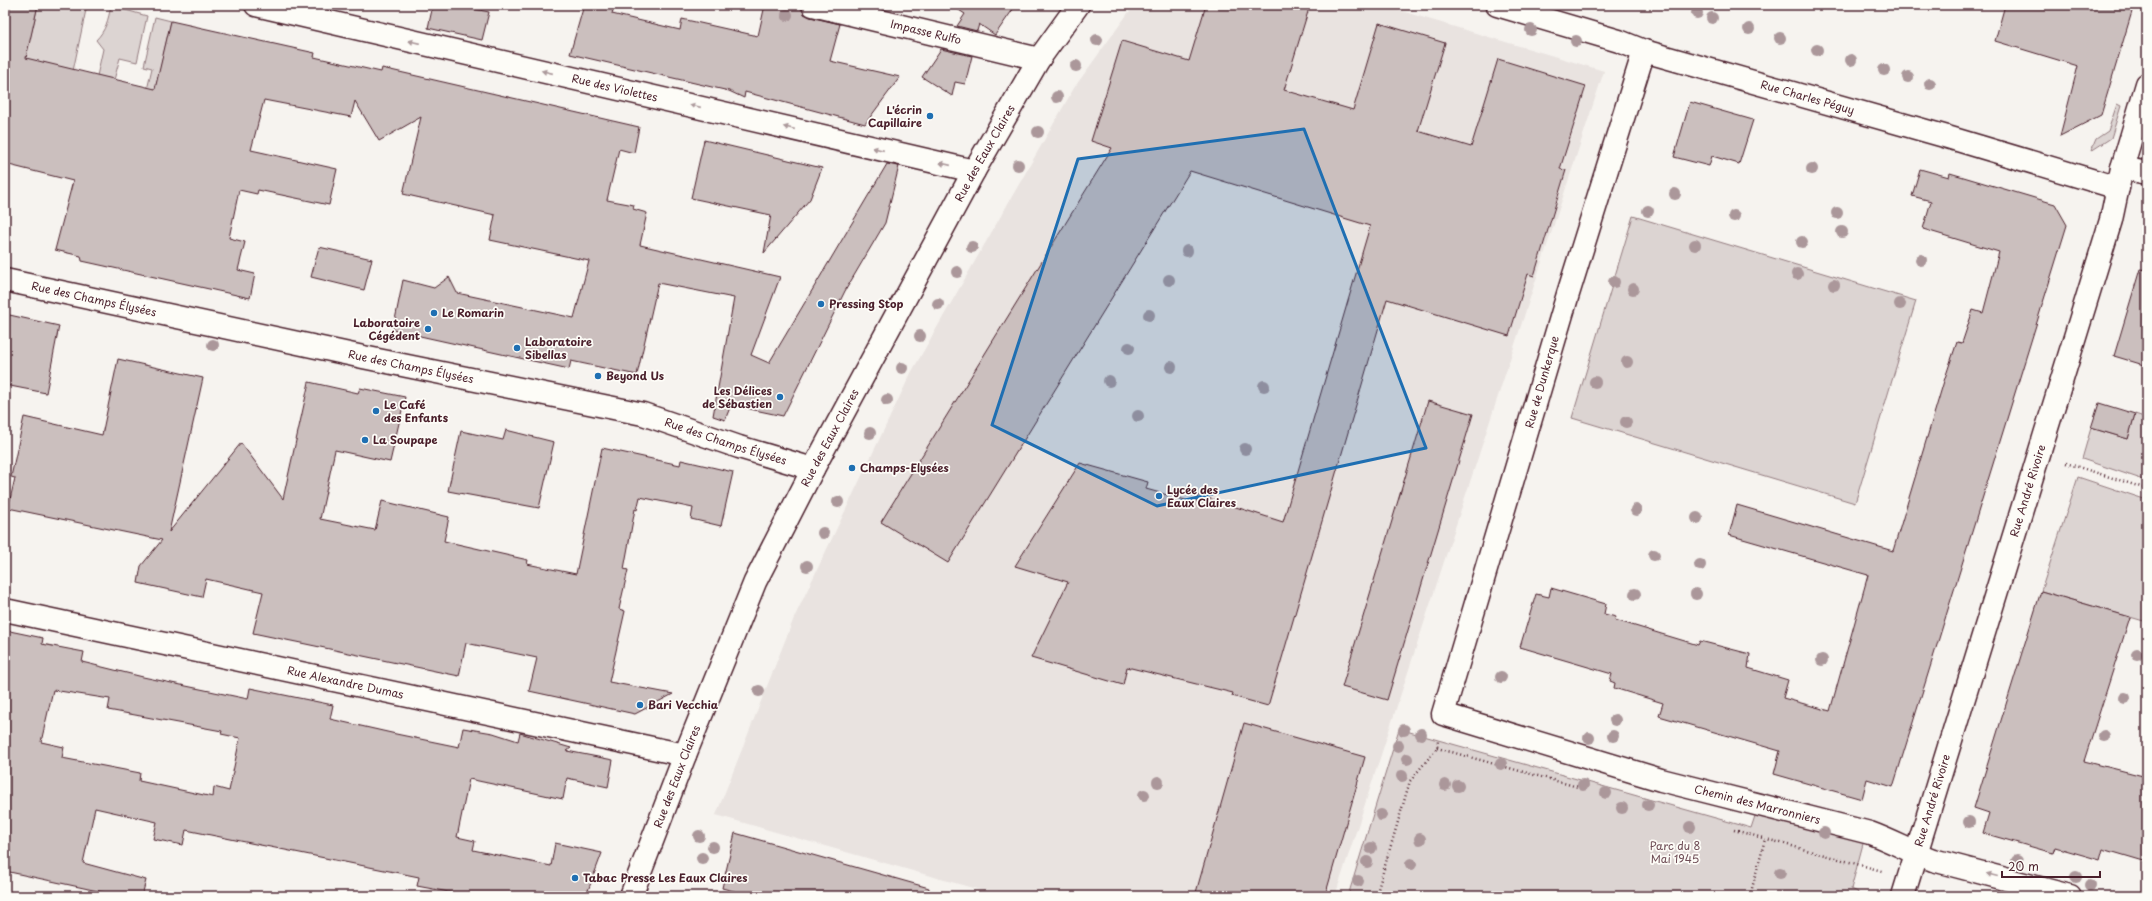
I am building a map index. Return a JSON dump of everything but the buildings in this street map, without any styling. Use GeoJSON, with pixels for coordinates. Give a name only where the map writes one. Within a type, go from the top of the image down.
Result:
{"type":"FeatureCollection","features":[{"type":"Feature","properties":{"kind":"street","name":"Rue des Violettes"},"geometry":{"type":"LineString","coordinates":[[256,5],[974,171]]}},
{"type":"Feature","properties":{"kind":"street","name":"Impasse Rulfo"},"geometry":{"type":"LineString","coordinates":[[813,5],[1039,59]]}},
{"type":"Feature","properties":{"kind":"street","name":"Rue des Eaux Claires"},"geometry":{"type":"LineString","coordinates":[[631,896],[685,755],[756,582],[813,469],[974,171],[1039,59],[1078,5]]}},
{"type":"Feature","properties":{"kind":"street","name":"Rue Charles Péguy"},"geometry":{"type":"LineString","coordinates":[[1497,5],[1619,41],[1644,51],[2120,178],[2147,173]]}},
{"type":"Feature","properties":{"kind":"street","name":"Rue de Dunkerque"},"geometry":{"type":"LineString","coordinates":[[1443,714],[1568,294],[1632,83],[1644,51]]}},
{"type":"Feature","properties":{"kind":"street","name":"Rue André Rivoire"},"geometry":{"type":"LineString","coordinates":[[1903,896],[2111,220],[2120,178],[2147,84]]}},
{"type":"Feature","properties":{"kind":"street","name":"Rue des Champs Élysées"},"geometry":{"type":"LineString","coordinates":[[5,280],[642,414],[739,447],[813,469]]}},
{"type":"Feature","properties":{"kind":"street","name":"Rue Alexandre Dumas"},"geometry":{"type":"LineString","coordinates":[[5,610],[685,755]]}},
{"type":"Feature","properties":{"kind":"street","name":"Chemin des Marronniers"},"geometry":{"type":"LineString","coordinates":[[1443,714],[1661,780],[1870,833],[1894,841],[1917,854],[2070,896]]}},
{"type":"Feature","properties":{"kind":"path"},"geometry":{"type":"LineString","coordinates":[[2083,468],[2147,488]]}},
{"type":"Feature","properties":{"kind":"path"},"geometry":{"type":"LineString","coordinates":[[1383,896],[1376,895],[1410,781],[1437,748],[1443,714]]}},
{"type":"Feature","properties":{"kind":"path"},"geometry":{"type":"LineString","coordinates":[[1749,896],[1765,839]]}},
{"type":"Feature","properties":{"kind":"highlighted area"},"geometry":{"type":"Polygon","coordinates":[[[1304,129],[1426,448],[1157,506],[992,425],[1078,159],[1304,129]]]}},
{"type":"Feature","properties":{"kind":"shaded area","name":"Lycée des Eaux Claires"},"geometry":{"type":"Polygon","coordinates":[[[1134,5],[1381,5],[1604,71],[1335,896],[1001,896],[716,815],[794,618],[911,373],[1074,88],[1134,5]]]}},
{"type":"Feature","properties":{"kind":"green space"},"geometry":{"type":"Polygon","coordinates":[[[38,5],[87,5],[73,71],[16,97],[38,5]]]}},
{"type":"Feature","properties":{"kind":"green space"},"geometry":{"type":"Polygon","coordinates":[[[111,6],[147,16],[137,62],[120,58],[114,80],[97,76],[103,49],[96,40],[104,29],[108,20],[111,6]]]}},
{"type":"Feature","properties":{"kind":"green space"},"geometry":{"type":"Polygon","coordinates":[[[155,17],[171,21],[155,92],[147,90],[152,68],[144,66],[155,17]]]}},
{"type":"Feature","properties":{"kind":"green space"},"geometry":{"type":"Polygon","coordinates":[[[2117,104],[2121,106],[2111,138],[2091,151],[2096,139],[2108,131],[2117,104]]]}},
{"type":"Feature","properties":{"kind":"green space"},"geometry":{"type":"Polygon","coordinates":[[[1633,216],[1916,301],[1855,503],[1572,418],[1633,216]]]}},
{"type":"Feature","properties":{"kind":"green space"},"geometry":{"type":"Polygon","coordinates":[[[2135,414],[2147,418],[2147,481],[2082,459],[2091,428],[2128,439],[2135,414]]]}},
{"type":"Feature","properties":{"kind":"green space"},"geometry":{"type":"Polygon","coordinates":[[[2078,477],[2147,500],[2147,622],[2041,591],[2078,477]]]}},
{"type":"Feature","properties":{"kind":"green space","name":"Parc du 8 Mai 1945"},"geometry":{"type":"Polygon","coordinates":[[[1399,729],[1751,828],[1757,810],[1864,840],[1851,889],[1858,892],[1857,896],[1348,896],[1399,729]]]}},
{"type":"Feature","properties":{"kind":"place","name":"L'écrin Capillaire"},"geometry":{"type":"Point","coordinates":[930,116]}},
{"type":"Feature","properties":{"kind":"place","name":"Pressing Stop"},"geometry":{"type":"Point","coordinates":[821,304]}},
{"type":"Feature","properties":{"kind":"place","name":"Le Romarin"},"geometry":{"type":"Point","coordinates":[434,313]}},
{"type":"Feature","properties":{"kind":"place","name":"Laboratoire Cégédent"},"geometry":{"type":"Point","coordinates":[428,329]}},
{"type":"Feature","properties":{"kind":"place","name":"Laboratoire Sibellas"},"geometry":{"type":"Point","coordinates":[517,348]}},
{"type":"Feature","properties":{"kind":"place","name":"Beyond Us"},"geometry":{"type":"Point","coordinates":[598,376]}},
{"type":"Feature","properties":{"kind":"place","name":"Les Délices de Sébastien"},"geometry":{"type":"Point","coordinates":[780,397]}},
{"type":"Feature","properties":{"kind":"place","name":"Le Café des Enfants"},"geometry":{"type":"Point","coordinates":[376,411]}},
{"type":"Feature","properties":{"kind":"place","name":"La Soupape"},"geometry":{"type":"Point","coordinates":[365,440]}},
{"type":"Feature","properties":{"kind":"place","name":"Champs-Elysées"},"geometry":{"type":"Point","coordinates":[852,468]}},
{"type":"Feature","properties":{"kind":"place","name":"Lycée des Eaux Claires"},"geometry":{"type":"Point","coordinates":[1159,496]}},
{"type":"Feature","properties":{"kind":"place","name":"Bari Vecchia"},"geometry":{"type":"Point","coordinates":[640,705]}},
{"type":"Feature","properties":{"kind":"place","name":"Tabac Presse Les Eaux Claires"},"geometry":{"type":"Point","coordinates":[575,878]}}]}
